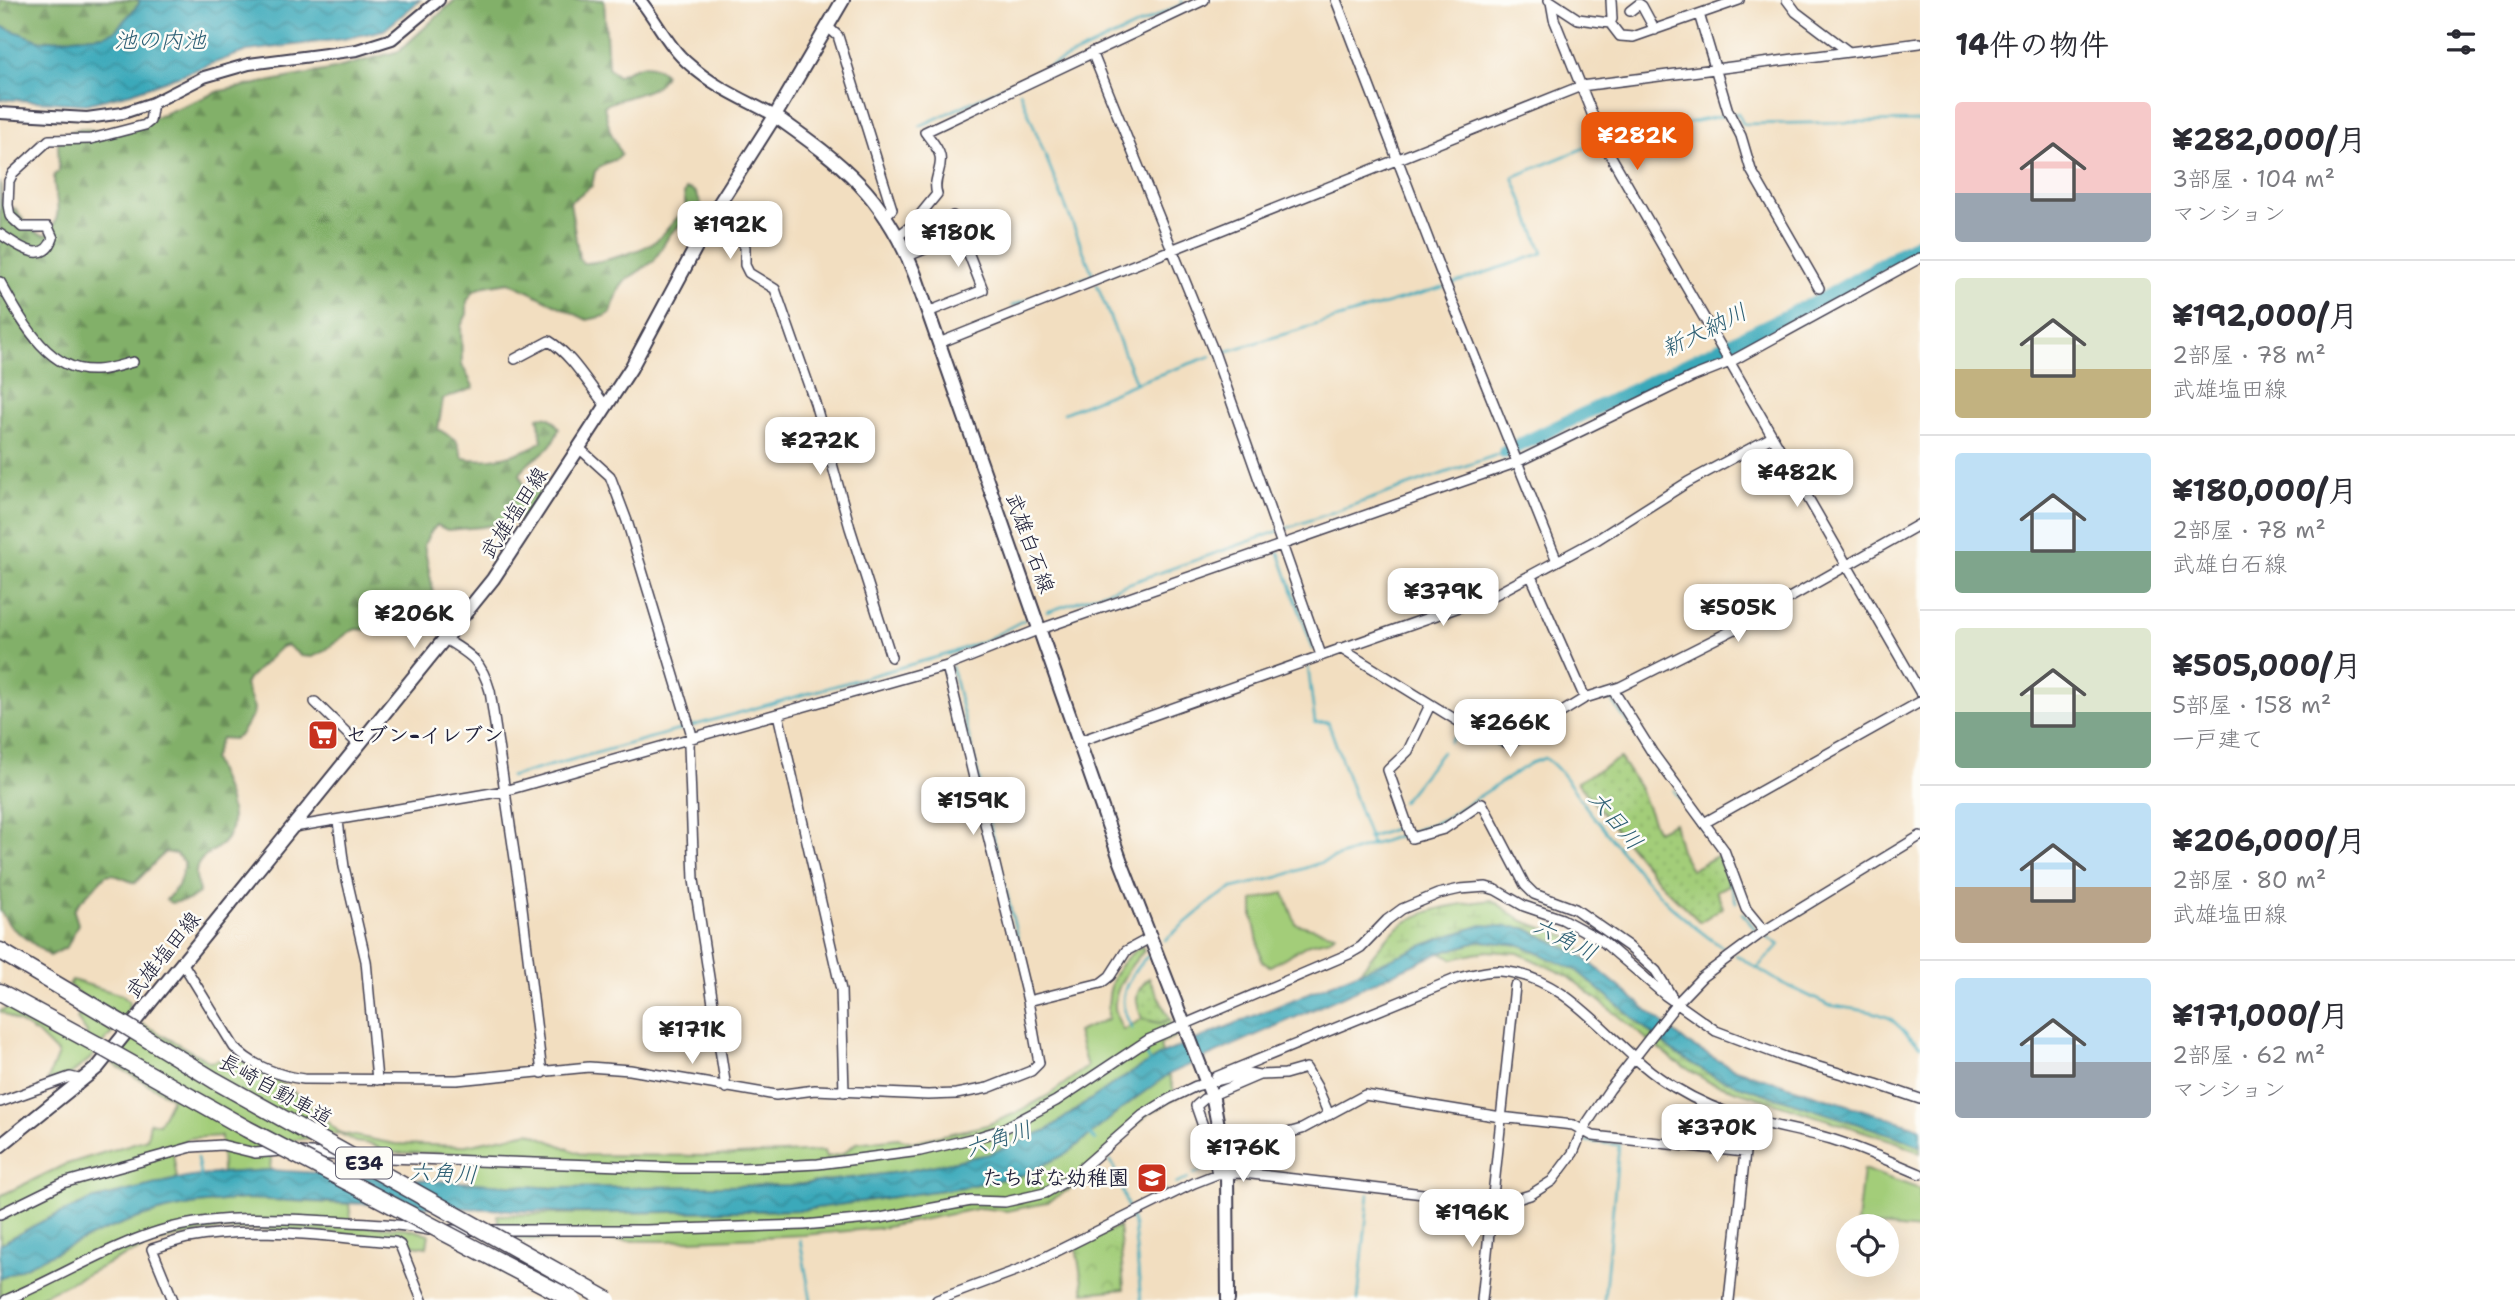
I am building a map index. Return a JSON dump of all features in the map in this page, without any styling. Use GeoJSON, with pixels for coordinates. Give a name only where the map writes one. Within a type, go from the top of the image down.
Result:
{"type":"FeatureCollection","features":[{"type":"Feature","properties":{"kind":"highway","name":"長崎自動車道"},"geometry":{"type":"LineString","coordinates":[[0,951],[214,1080],[608,1300]]}},
{"type":"Feature","properties":{"kind":"highway","name":"E34"},"geometry":{"type":"LineString","coordinates":[[0,992],[247,1129],[573,1300]]}},
{"type":"Feature","properties":{"kind":"main road","name":"武雄塩田線"},"geometry":{"type":"LineString","coordinates":[[0,1146],[98,1067],[493,579],[631,368],[719,204],[775,116],[843,0]]}},
{"type":"Feature","properties":{"kind":"main road","name":"武雄白石線"},"geometry":{"type":"LineString","coordinates":[[775,116],[831,155],[866,189],[886,215],[908,256],[1150,938],[1206,1080]]}},
{"type":"Feature","properties":{"kind":"main road"},"geometry":{"type":"LineString","coordinates":[[1206,1080],[1222,1143],[1228,1300]]}},
{"type":"Feature","properties":{"kind":"street"},"geometry":{"type":"LineString","coordinates":[[0,113],[87,118],[123,113],[153,103],[204,77],[249,64],[357,50],[392,39],[439,0]]}},
{"type":"Feature","properties":{"kind":"street"},"geometry":{"type":"LineString","coordinates":[[640,0],[674,49],[689,65],[714,83],[775,116]]}},
{"type":"Feature","properties":{"kind":"street"},"geometry":{"type":"LineString","coordinates":[[898,236],[911,226],[937,194],[934,186],[941,163],[940,155],[925,132],[1188,3],[1204,0]]}},
{"type":"Feature","properties":{"kind":"street"},"geometry":{"type":"LineString","coordinates":[[1336,0],[1508,444],[1557,561]]}},
{"type":"Feature","properties":{"kind":"street"},"geometry":{"type":"LineString","coordinates":[[1610,23],[1611,0]]}},
{"type":"Feature","properties":{"kind":"street"},"geometry":{"type":"LineString","coordinates":[[1550,1],[1578,19],[1610,23],[1620,36],[1633,37],[1738,0]]}},
{"type":"Feature","properties":{"kind":"street"},"geometry":{"type":"LineString","coordinates":[[1787,0],[1796,12],[1849,52]]}},
{"type":"Feature","properties":{"kind":"street"},"geometry":{"type":"LineString","coordinates":[[1550,1],[1554,19],[1605,146],[1920,692]]}},
{"type":"Feature","properties":{"kind":"street"},"geometry":{"type":"LineString","coordinates":[[1630,10],[1639,4],[1642,6],[1655,30]]}},
{"type":"Feature","properties":{"kind":"street"},"geometry":{"type":"LineString","coordinates":[[1699,14],[1729,114],[1741,136],[1751,170],[1819,288]]}},
{"type":"Feature","properties":{"kind":"street"},"geometry":{"type":"LineString","coordinates":[[828,27],[838,36],[888,196],[892,209],[886,215]]}},
{"type":"Feature","properties":{"kind":"street"},"geometry":{"type":"LineString","coordinates":[[939,343],[1581,86],[1920,43]]}},
{"type":"Feature","properties":{"kind":"street"},"geometry":{"type":"LineString","coordinates":[[1092,52],[1215,355],[1321,655]]}},
{"type":"Feature","properties":{"kind":"street"},"geometry":{"type":"LineString","coordinates":[[0,234],[24,250],[38,253],[46,250],[53,238],[48,228],[22,227],[10,216],[9,181],[13,173],[49,140],[91,139],[145,125],[150,121],[153,103]]}},
{"type":"Feature","properties":{"kind":"street"},"geometry":{"type":"LineString","coordinates":[[719,204],[724,218],[731,221],[745,247],[745,265],[749,272],[775,289],[815,403],[850,528],[891,656]]}},
{"type":"Feature","properties":{"kind":"street"},"geometry":{"type":"LineString","coordinates":[[928,312],[982,290],[953,216]]}},
{"type":"Feature","properties":{"kind":"street"},"geometry":{"type":"LineString","coordinates":[[908,256],[961,234]]}},
{"type":"Feature","properties":{"kind":"street"},"geometry":{"type":"LineString","coordinates":[[294,827],[505,791],[690,731],[778,714],[947,666],[1280,541],[1514,459],[1692,377],[1920,258]]}},
{"type":"Feature","properties":{"kind":"street"},"geometry":{"type":"LineString","coordinates":[[0,282],[23,322],[40,344],[58,359],[74,367],[96,370],[133,362]]}},
{"type":"Feature","properties":{"kind":"street"},"geometry":{"type":"LineString","coordinates":[[515,359],[544,341],[549,341],[559,347],[606,406]]}},
{"type":"Feature","properties":{"kind":"street"},"geometry":{"type":"LineString","coordinates":[[1080,741],[1496,594],[1598,539],[1688,482],[1772,437]]}},
{"type":"Feature","properties":{"kind":"street"},"geometry":{"type":"LineString","coordinates":[[579,448],[610,476],[627,521],[690,731],[694,880],[726,1088]]}},
{"type":"Feature","properties":{"kind":"street"},"geometry":{"type":"LineString","coordinates":[[1340,648],[1461,723],[1510,744],[1586,698],[1613,690],[1731,631],[1920,524]]}},
{"type":"Feature","properties":{"kind":"street"},"geometry":{"type":"LineString","coordinates":[[1531,576],[1586,698]]}},
{"type":"Feature","properties":{"kind":"street"},"geometry":{"type":"LineString","coordinates":[[445,639],[474,657],[485,675],[521,899],[542,1073]]}},
{"type":"Feature","properties":{"kind":"street"},"geometry":{"type":"LineString","coordinates":[[182,962],[234,1047],[243,1056],[285,1076],[304,1079],[457,1080],[601,1067],[776,1095],[815,1090],[956,1094],[988,1088],[1031,1072],[1039,1063],[1028,1001],[947,666]]}},
{"type":"Feature","properties":{"kind":"street"},"geometry":{"type":"LineString","coordinates":[[1613,690],[1652,752],[1724,850],[1746,909],[1764,931]]}},
{"type":"Feature","properties":{"kind":"street"},"geometry":{"type":"LineString","coordinates":[[315,702],[359,745]]}},
{"type":"Feature","properties":{"kind":"street"},"geometry":{"type":"LineString","coordinates":[[1704,822],[1920,702]]}},
{"type":"Feature","properties":{"kind":"street"},"geometry":{"type":"LineString","coordinates":[[1430,705],[1408,751],[1388,771],[1412,838],[1444,829],[1482,803],[1525,885],[1534,894],[1575,909],[1628,946],[1656,971],[1675,1002]]}},
{"type":"Feature","properties":{"kind":"street"},"geometry":{"type":"LineString","coordinates":[[778,714],[841,990],[844,1092]]}},
{"type":"Feature","properties":{"kind":"street"},"geometry":{"type":"LineString","coordinates":[[338,821],[344,867],[366,961],[377,1080]]}},
{"type":"Feature","properties":{"kind":"street"},"geometry":{"type":"LineString","coordinates":[[937,1300],[1023,1268],[1222,1174],[1492,1202],[1530,1195],[1546,1185],[1561,1170],[1573,1153],[1583,1129],[1635,1056],[1675,1002],[1702,976],[1764,931],[1920,836]]}},
{"type":"Feature","properties":{"kind":"street"},"geometry":{"type":"LineString","coordinates":[[0,1214],[63,1183],[192,1147],[208,1145],[222,1145],[255,1153],[283,1151],[398,1160],[679,1168],[818,1164],[920,1151],[975,1138],[1025,1118],[1056,1101],[1147,1040],[1349,954],[1361,947],[1387,920],[1423,898],[1471,887],[1496,890],[1524,906],[1585,930],[1623,957],[1665,995],[1716,1031],[1754,1047],[1920,1099]]}},
{"type":"Feature","properties":{"kind":"street"},"geometry":{"type":"LineString","coordinates":[[1028,1001],[1101,983],[1110,976],[1126,951],[1150,938]]}},
{"type":"Feature","properties":{"kind":"street"},"geometry":{"type":"LineString","coordinates":[[6,1300],[99,1254],[144,1236],[186,1223],[228,1218],[405,1225],[429,1230],[646,1230],[804,1225],[880,1218],[971,1201],[1005,1202],[1045,1194],[1062,1183],[1143,1115],[1206,1080],[1458,978],[1482,972],[1517,973],[1552,987],[1672,1087],[1709,1105],[1745,1119],[1831,1139],[1920,1174]]}},
{"type":"Feature","properties":{"kind":"street"},"geometry":{"type":"LineString","coordinates":[[1482,1300],[1515,986]]}},
{"type":"Feature","properties":{"kind":"street"},"geometry":{"type":"LineString","coordinates":[[1206,1080],[1248,1073],[1284,1074],[1306,1068],[1329,1115]]}},
{"type":"Feature","properties":{"kind":"street"},"geometry":{"type":"LineString","coordinates":[[1217,1093],[1259,1075]]}},
{"type":"Feature","properties":{"kind":"street"},"geometry":{"type":"LineString","coordinates":[[0,1102],[70,1077],[83,1080]]}},
{"type":"Feature","properties":{"kind":"street"},"geometry":{"type":"LineString","coordinates":[[47,1085],[57,1101]]}},
{"type":"Feature","properties":{"kind":"street"},"geometry":{"type":"LineString","coordinates":[[1222,1143],[1281,1135],[1302,1129],[1365,1095],[1501,1118],[1573,1125],[1593,1136],[1745,1152],[1729,1300]]}},
{"type":"Feature","properties":{"kind":"street"},"geometry":{"type":"LineString","coordinates":[[1204,1099],[1196,1106],[1222,1174]]}},
{"type":"Feature","properties":{"kind":"street"},"geometry":{"type":"LineString","coordinates":[[173,1300],[152,1249],[188,1238],[282,1233],[395,1242],[400,1245],[422,1300]]}},
{"type":"Feature","properties":{"kind":"green space"},"geometry":{"type":"Polygon","coordinates":[[[0,0],[139,0],[139,4],[115,31],[105,35],[41,41],[0,26],[0,0]]]}},
{"type":"Feature","properties":{"kind":"green space"},"geometry":{"type":"Polygon","coordinates":[[[455,0],[604,0],[608,67],[617,76],[647,65],[665,74],[655,87],[604,106],[610,131],[621,154],[595,171],[592,186],[570,202],[579,258],[583,263],[619,256],[654,242],[686,211],[686,189],[694,191],[701,204],[670,234],[654,261],[626,280],[610,313],[605,316],[587,320],[509,282],[485,286],[474,291],[467,301],[467,314],[461,326],[462,365],[474,388],[443,399],[438,429],[456,440],[463,458],[493,459],[525,450],[542,441],[538,417],[550,418],[559,428],[555,438],[520,474],[524,486],[541,492],[527,513],[518,520],[447,530],[437,525],[424,545],[434,595],[418,614],[402,623],[391,621],[368,630],[356,629],[312,657],[301,656],[287,645],[281,647],[248,679],[245,685],[254,708],[253,715],[239,736],[233,739],[221,738],[213,759],[227,793],[232,818],[231,829],[226,840],[198,864],[196,875],[199,893],[189,900],[171,903],[166,900],[178,886],[185,863],[176,854],[165,852],[135,883],[112,874],[106,875],[77,905],[74,911],[78,924],[67,947],[50,956],[11,927],[0,911],[0,181],[2,202],[9,213],[15,208],[32,229],[46,235],[56,220],[57,213],[54,175],[59,171],[58,144],[60,138],[70,132],[81,128],[104,132],[148,120],[220,91],[334,69],[399,51],[455,0]]]}},
{"type":"Feature","properties":{"kind":"green space"},"geometry":{"type":"Polygon","coordinates":[[[1620,758],[1639,787],[1657,831],[1674,823],[1681,851],[1691,870],[1719,855],[1729,885],[1716,891],[1723,907],[1700,922],[1659,882],[1577,782],[1620,758]]]}},
{"type":"Feature","properties":{"kind":"green space"},"geometry":{"type":"Polygon","coordinates":[[[1284,893],[1296,924],[1335,934],[1330,939],[1309,944],[1270,966],[1262,962],[1253,917],[1253,900],[1284,893]]]}},
{"type":"Feature","properties":{"kind":"green space"},"geometry":{"type":"Polygon","coordinates":[[[1492,900],[1523,921],[1567,936],[1581,949],[1581,955],[1525,928],[1359,972],[1389,936],[1415,917],[1440,908],[1492,900]]]}},
{"type":"Feature","properties":{"kind":"green space"},"geometry":{"type":"Polygon","coordinates":[[[1481,941],[1521,945],[1576,970],[1676,1054],[1899,1137],[1920,1146],[1920,1153],[1897,1142],[1709,1082],[1673,1060],[1568,976],[1518,953],[1486,951],[1453,959],[1440,953],[1481,941]]]}},
{"type":"Feature","properties":{"kind":"green space"},"geometry":{"type":"Polygon","coordinates":[[[1142,946],[1144,951],[1127,971],[1119,988],[1115,1005],[1117,1017],[1123,1030],[1142,1019],[1160,1023],[1170,1019],[1176,1036],[1160,1045],[1162,1054],[1047,1130],[989,1154],[907,1171],[794,1185],[556,1188],[471,1183],[472,1153],[388,1153],[371,1144],[355,1142],[339,1133],[272,1144],[270,1170],[222,1173],[221,1136],[190,1138],[172,1147],[177,1179],[91,1200],[0,1244],[0,1196],[64,1165],[147,1139],[150,1122],[159,1124],[172,1098],[113,1064],[143,1024],[210,1062],[235,1057],[289,1088],[340,1133],[395,1144],[461,1146],[529,1132],[583,1155],[715,1156],[824,1151],[826,1157],[843,1154],[856,1143],[898,1138],[912,1142],[987,1125],[1049,1095],[1087,1067],[1077,1032],[1108,1019],[1109,997],[1114,977],[1124,960],[1142,946]]]}},
{"type":"Feature","properties":{"kind":"green space"},"geometry":{"type":"Polygon","coordinates":[[[1149,978],[1170,1019],[1160,1023],[1142,1019],[1138,1007],[1138,993],[1149,978]]]}},
{"type":"Feature","properties":{"kind":"green space"},"geometry":{"type":"Polygon","coordinates":[[[72,980],[122,995],[129,1002],[128,1014],[90,1059],[72,1073],[47,1082],[58,1054],[38,1034],[0,1011],[9,1007],[77,1043],[85,1041],[87,1033],[77,1019],[80,1013],[104,1014],[69,985],[72,980]]]}},
{"type":"Feature","properties":{"kind":"green space"},"geometry":{"type":"Polygon","coordinates":[[[1169,1074],[1176,1098],[1148,1114],[1084,1172],[1085,1180],[1046,1203],[1007,1211],[981,1208],[881,1228],[803,1235],[668,1241],[522,1240],[499,1225],[497,1215],[803,1210],[963,1187],[1023,1175],[1068,1153],[1169,1074]]]}},
{"type":"Feature","properties":{"kind":"green space"},"geometry":{"type":"Polygon","coordinates":[[[1863,1169],[1920,1189],[1920,1230],[1899,1228],[1899,1214],[1858,1214],[1863,1169]]]}},
{"type":"Feature","properties":{"kind":"green space"},"geometry":{"type":"Polygon","coordinates":[[[247,1199],[349,1204],[352,1226],[405,1228],[429,1234],[427,1247],[407,1244],[402,1238],[282,1230],[218,1230],[167,1239],[122,1257],[34,1300],[0,1300],[0,1279],[96,1234],[167,1210],[201,1203],[247,1199]]]}},
{"type":"Feature","properties":{"kind":"green space"},"geometry":{"type":"Polygon","coordinates":[[[1119,1226],[1124,1289],[1084,1293],[1076,1247],[1119,1226]]]}},
{"type":"Feature","properties":{"kind":"water","name":"池の内池"},"geometry":{"type":"Polygon","coordinates":[[[139,0],[420,0],[384,30],[343,39],[247,51],[131,93],[86,104],[0,99],[0,26],[41,41],[105,35],[115,31],[139,4],[139,0]]]}},
{"type":"Feature","properties":{"kind":"water"},"geometry":{"type":"Polygon","coordinates":[[[1482,925],[1525,928],[1581,955],[1688,1044],[1732,1068],[1920,1128],[1920,1146],[1717,1078],[1676,1054],[1576,970],[1521,945],[1481,941],[1439,953],[1169,1074],[1068,1153],[1023,1175],[963,1187],[803,1210],[581,1213],[247,1199],[201,1203],[155,1213],[115,1226],[0,1279],[0,1244],[43,1221],[91,1200],[177,1179],[222,1173],[270,1170],[556,1188],[794,1185],[907,1171],[989,1154],[1047,1130],[1162,1054],[1436,940],[1482,925]]]}},
{"type":"Feature","properties":{"kind":"waterway"},"geometry":{"type":"LineString","coordinates":[[920,126],[1183,4],[1181,0]]}},
{"type":"Feature","properties":{"kind":"waterway"},"geometry":{"type":"LineString","coordinates":[[1012,306],[1093,275],[1020,92]]}},
{"type":"Feature","properties":{"kind":"waterway"},"geometry":{"type":"LineString","coordinates":[[1734,114],[1738,113],[1743,124],[1920,121]]}},
{"type":"Feature","properties":{"kind":"waterway"},"geometry":{"type":"LineString","coordinates":[[1607,139],[1727,115]]}},
{"type":"Feature","properties":{"kind":"waterway"},"geometry":{"type":"LineString","coordinates":[[1449,285],[1543,253],[1513,177],[1599,142]]}},
{"type":"Feature","properties":{"kind":"waterway","name":"新大納川"},"geometry":{"type":"LineString","coordinates":[[1505,452],[1828,296],[1920,242]]}},
{"type":"Feature","properties":{"kind":"waterway"},"geometry":{"type":"LineString","coordinates":[[1097,285],[1136,383]]}},
{"type":"Feature","properties":{"kind":"waterway"},"geometry":{"type":"LineString","coordinates":[[1218,354],[1443,287]]}},
{"type":"Feature","properties":{"kind":"waterway"},"geometry":{"type":"LineString","coordinates":[[1064,413],[1211,356]]}},
{"type":"Feature","properties":{"kind":"waterway"},"geometry":{"type":"LineString","coordinates":[[1047,612],[1505,452]]}},
{"type":"Feature","properties":{"kind":"waterway"},"geometry":{"type":"LineString","coordinates":[[1279,553],[1313,649]]}},
{"type":"Feature","properties":{"kind":"waterway"},"geometry":{"type":"LineString","coordinates":[[692,726],[948,654],[986,640],[1024,620]]}},
{"type":"Feature","properties":{"kind":"waterway"},"geometry":{"type":"LineString","coordinates":[[952,667],[1031,993]]}},
{"type":"Feature","properties":{"kind":"waterway"},"geometry":{"type":"LineString","coordinates":[[1308,667],[1315,723],[1328,722],[1372,845]]}},
{"type":"Feature","properties":{"kind":"waterway"},"geometry":{"type":"LineString","coordinates":[[1606,693],[1631,727]]}},
{"type":"Feature","properties":{"kind":"waterway"},"geometry":{"type":"LineString","coordinates":[[1517,745],[1558,720]]}},
{"type":"Feature","properties":{"kind":"waterway"},"geometry":{"type":"LineString","coordinates":[[510,777],[686,728]]}},
{"type":"Feature","properties":{"kind":"waterway"},"geometry":{"type":"LineString","coordinates":[[1450,742],[1462,728],[1503,747]]}},
{"type":"Feature","properties":{"kind":"waterway"},"geometry":{"type":"LineString","coordinates":[[1402,802],[1442,752]]}},
{"type":"Feature","properties":{"kind":"waterway","name":"大日川"},"geometry":{"type":"LineString","coordinates":[[1165,940],[1214,899],[1233,888],[1279,877],[1430,825],[1444,819],[1531,763],[1545,758],[1563,776],[1637,870],[1671,906],[1730,952]]}},
{"type":"Feature","properties":{"kind":"waterway"},"geometry":{"type":"LineString","coordinates":[[1674,790],[1686,808]]}},
{"type":"Feature","properties":{"kind":"waterway"},"geometry":{"type":"LineString","coordinates":[[1692,815],[1720,853],[1736,902]]}},
{"type":"Feature","properties":{"kind":"waterway"},"geometry":{"type":"LineString","coordinates":[[1368,838],[1402,826]]}},
{"type":"Feature","properties":{"kind":"waterway"},"geometry":{"type":"LineString","coordinates":[[1742,913],[1755,929]]}},
{"type":"Feature","properties":{"kind":"waterway"},"geometry":{"type":"LineString","coordinates":[[1758,967],[1779,945],[1766,936]]}},
{"type":"Feature","properties":{"kind":"waterway","name":"大日川"},"geometry":{"type":"LineString","coordinates":[[1736,955],[1778,981],[1828,1005],[1873,1012],[1890,1018],[1920,1046]]}},
{"type":"Feature","properties":{"kind":"waterway","name":"大日川"},"geometry":{"type":"LineString","coordinates":[[1132,1029],[1124,1008],[1125,989],[1131,976],[1148,956]]}},
{"type":"Feature","properties":{"kind":"waterway","name":"大日川"},"geometry":{"type":"LineString","coordinates":[[1144,1052],[1151,1065]]}},
{"type":"Feature","properties":{"kind":"waterway"},"geometry":{"type":"LineString","coordinates":[[1088,1132],[1095,1140]]}},
{"type":"Feature","properties":{"kind":"waterway"},"geometry":{"type":"LineString","coordinates":[[1586,1141],[1619,1145],[1604,1300]]}},
{"type":"Feature","properties":{"kind":"waterway"},"geometry":{"type":"LineString","coordinates":[[197,1158],[201,1179]]}},
{"type":"Feature","properties":{"kind":"waterway"},"geometry":{"type":"LineString","coordinates":[[1109,1160],[1114,1167],[1134,1226],[1141,1300]]}},
{"type":"Feature","properties":{"kind":"waterway"},"geometry":{"type":"LineString","coordinates":[[1194,1174],[1208,1167]]}},
{"type":"Feature","properties":{"kind":"waterway"},"geometry":{"type":"LineString","coordinates":[[1176,1184],[1188,1178]]}},
{"type":"Feature","properties":{"kind":"waterway"},"geometry":{"type":"LineString","coordinates":[[1147,1200],[1166,1190]]}},
{"type":"Feature","properties":{"kind":"waterway"},"geometry":{"type":"LineString","coordinates":[[1358,1300],[1369,1194]]}},
{"type":"Feature","properties":{"kind":"waterway"},"geometry":{"type":"LineString","coordinates":[[800,1240],[811,1300]]}},
{"type":"Feature","properties":{"kind":"place","name":"セブン-イレブン"},"geometry":{"type":"Point","coordinates":[323,735]}},
{"type":"Feature","properties":{"kind":"place","name":"たちばな幼稚園"},"geometry":{"type":"Point","coordinates":[1152,1178]}},
{"type":"Feature","properties":{"kind":"water label","name":"六角川"},"geometry":{"type":"Point","coordinates":[1565,939]}},
{"type":"Feature","properties":{"kind":"water label","name":"六角川"},"geometry":{"type":"Point","coordinates":[998,1139]}},
{"type":"Feature","properties":{"kind":"water label","name":"六角川"},"geometry":{"type":"Point","coordinates":[443,1173]}}]}
